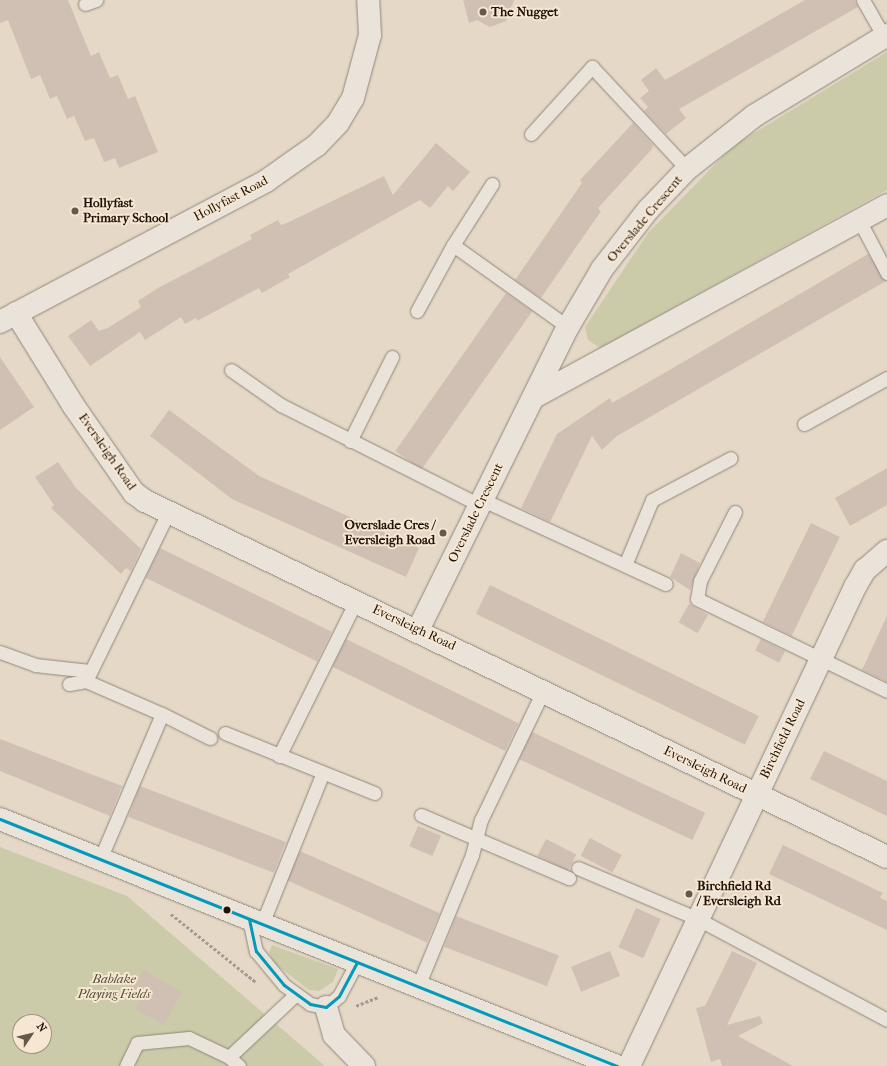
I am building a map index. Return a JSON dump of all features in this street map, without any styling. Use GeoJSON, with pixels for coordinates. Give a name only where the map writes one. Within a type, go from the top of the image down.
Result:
{"type":"FeatureCollection","features":[{"type":"Feature","properties":{"kind":"street","name":"Hollyfast Road"},"geometry":{"type":"LineString","coordinates":[[8,318],[266,180],[317,145],[338,123],[353,98],[370,35],[368,0]]}},
{"type":"Feature","properties":{"kind":"street","name":"Overslade Crescent"},"geometry":{"type":"LineString","coordinates":[[418,630],[568,327],[602,269],[648,210],[687,169],[754,116],[885,36]]}},
{"type":"Feature","properties":{"kind":"street"},"geometry":{"type":"LineString","coordinates":[[534,397],[887,204]]}},
{"type":"Feature","properties":{"kind":"street","name":"Eversleigh Road"},"geometry":{"type":"LineString","coordinates":[[8,318],[134,493],[168,513],[418,630],[755,795],[887,857]]}},
{"type":"Feature","properties":{"kind":"street","name":"Birchfield Road"},"geometry":{"type":"LineString","coordinates":[[629,1066],[755,795],[865,570],[887,551]]}},
{"type":"Feature","properties":{"kind":"street"},"geometry":{"type":"LineString","coordinates":[[0,819],[101,857],[256,922],[617,1066]]}},
{"type":"Feature","properties":{"kind":"street"},"geometry":{"type":"LineString","coordinates":[[326,1007],[334,1035],[364,1066]]}},
{"type":"Feature","properties":{"kind":"lane"},"geometry":{"type":"LineString","coordinates":[[863,0],[885,36]]}},
{"type":"Feature","properties":{"kind":"lane"},"geometry":{"type":"LineString","coordinates":[[531,134],[592,67],[687,169]]}},
{"type":"Feature","properties":{"kind":"lane"},"geometry":{"type":"LineString","coordinates":[[417,310],[453,245],[492,184]]}},
{"type":"Feature","properties":{"kind":"lane"},"geometry":{"type":"LineString","coordinates":[[858,220],[887,273]]}},
{"type":"Feature","properties":{"kind":"lane"},"geometry":{"type":"LineString","coordinates":[[453,245],[568,327]]}},
{"type":"Feature","properties":{"kind":"lane"},"geometry":{"type":"LineString","coordinates":[[350,441],[392,357]]}},
{"type":"Feature","properties":{"kind":"lane"},"geometry":{"type":"LineString","coordinates":[[231,370],[281,405],[350,441],[666,584]]}},
{"type":"Feature","properties":{"kind":"lane"},"geometry":{"type":"LineString","coordinates":[[804,424],[887,378]]}},
{"type":"Feature","properties":{"kind":"lane"},"geometry":{"type":"LineString","coordinates":[[625,565],[652,500],[731,458]]}},
{"type":"Feature","properties":{"kind":"lane"},"geometry":{"type":"LineString","coordinates":[[735,512],[700,581],[696,599],[887,691]]}},
{"type":"Feature","properties":{"kind":"lane"},"geometry":{"type":"LineString","coordinates":[[69,684],[88,676],[168,513]]}},
{"type":"Feature","properties":{"kind":"lane"},"geometry":{"type":"LineString","coordinates":[[279,756],[356,601]]}},
{"type":"Feature","properties":{"kind":"lane"},"geometry":{"type":"LineString","coordinates":[[0,652],[35,665],[88,676],[210,738]]}},
{"type":"Feature","properties":{"kind":"lane"},"geometry":{"type":"LineString","coordinates":[[418,986],[472,855],[475,838],[543,691]]}},
{"type":"Feature","properties":{"kind":"lane"},"geometry":{"type":"LineString","coordinates":[[101,857],[162,714]]}},
{"type":"Feature","properties":{"kind":"lane"},"geometry":{"type":"LineString","coordinates":[[225,733],[322,775],[374,793]]}},
{"type":"Feature","properties":{"kind":"lane"},"geometry":{"type":"LineString","coordinates":[[322,775],[256,922],[256,951],[296,994],[310,1004],[326,1007],[348,984],[357,962]]}},
{"type":"Feature","properties":{"kind":"lane"},"geometry":{"type":"LineString","coordinates":[[421,815],[569,878]]}},
{"type":"Feature","properties":{"kind":"lane"},"geometry":{"type":"LineString","coordinates":[[578,868],[698,919],[887,1020]]}},
{"type":"Feature","properties":{"kind":"lane"},"geometry":{"type":"LineString","coordinates":[[229,1057],[296,994]]}},
{"type":"Feature","properties":{"kind":"lane"},"geometry":{"type":"LineString","coordinates":[[126,1066],[137,1043],[189,1038],[229,1057],[239,1066]]}},
{"type":"Feature","properties":{"kind":"green space"},"geometry":{"type":"Polygon","coordinates":[[[887,52],[887,190],[600,348],[588,340],[585,327],[648,233],[733,146],[887,52]]]}},
{"type":"Feature","properties":{"kind":"green space","name":"Bablake Playing Fields"},"geometry":{"type":"Polygon","coordinates":[[[0,847],[127,896],[325,1066],[0,1066],[0,847]]]}},
{"type":"Feature","properties":{"kind":"green space"},"geometry":{"type":"Polygon","coordinates":[[[272,945],[338,969],[333,982],[319,991],[309,990],[274,963],[269,952],[272,945]]]}},
{"type":"Feature","properties":{"kind":"building","name":"Hollyfast Primary School"},"geometry":{"type":"Polygon","coordinates":[[[0,0],[68,0],[91,56],[99,52],[110,78],[118,75],[128,99],[135,96],[158,152],[119,168],[115,158],[104,162],[94,138],[85,141],[74,116],[67,119],[57,96],[50,99],[40,75],[31,79],[8,20],[0,23],[0,0]]]}},
{"type":"Feature","properties":{"kind":"building","name":"The Nugget"},"geometry":{"type":"Polygon","coordinates":[[[463,0],[514,0],[506,21],[490,27],[477,20],[469,23],[463,0]]]}},
{"type":"Feature","properties":{"kind":"building"},"geometry":{"type":"Polygon","coordinates":[[[805,0],[855,0],[858,7],[679,109],[686,118],[666,134],[644,111],[648,107],[640,98],[649,91],[641,80],[656,68],[665,80],[805,0]]]}},
{"type":"Feature","properties":{"kind":"building"},"geometry":{"type":"Polygon","coordinates":[[[633,123],[653,145],[652,149],[598,208],[601,211],[541,298],[515,280],[582,183],[580,180],[633,123]]]}},
{"type":"Feature","properties":{"kind":"building"},"geometry":{"type":"Polygon","coordinates":[[[436,143],[470,172],[453,191],[448,186],[430,208],[420,200],[288,274],[290,277],[262,293],[259,288],[197,321],[196,318],[185,324],[181,317],[145,340],[140,332],[90,366],[68,336],[91,320],[99,331],[108,328],[141,307],[138,301],[158,288],[252,239],[250,235],[278,220],[281,225],[289,222],[384,176],[393,195],[436,143]]]}},
{"type":"Feature","properties":{"kind":"building"},"geometry":{"type":"Polygon","coordinates":[[[868,254],[886,281],[617,436],[602,450],[592,436],[550,522],[521,508],[557,434],[610,398],[612,403],[868,254]]]}},
{"type":"Feature","properties":{"kind":"building"},"geometry":{"type":"Polygon","coordinates":[[[506,293],[532,311],[422,469],[395,451],[506,293]]]}},
{"type":"Feature","properties":{"kind":"building"},"geometry":{"type":"Polygon","coordinates":[[[0,357],[34,407],[0,430],[0,357]]]}},
{"type":"Feature","properties":{"kind":"building"},"geometry":{"type":"Polygon","coordinates":[[[169,410],[259,476],[419,548],[406,577],[232,499],[150,436],[169,410]]]}},
{"type":"Feature","properties":{"kind":"building"},"geometry":{"type":"Polygon","coordinates":[[[58,462],[76,488],[141,549],[131,571],[126,568],[121,574],[51,508],[54,505],[35,477],[58,462]]]}},
{"type":"Feature","properties":{"kind":"building"},"geometry":{"type":"Polygon","coordinates":[[[887,468],[887,505],[850,526],[835,498],[887,468]]]}},
{"type":"Feature","properties":{"kind":"building"},"geometry":{"type":"Polygon","coordinates":[[[811,523],[840,537],[792,636],[763,622],[811,523]]]}},
{"type":"Feature","properties":{"kind":"building"},"geometry":{"type":"Polygon","coordinates":[[[160,548],[332,632],[317,661],[146,578],[160,548]]]}},
{"type":"Feature","properties":{"kind":"building"},"geometry":{"type":"Polygon","coordinates":[[[681,553],[700,563],[690,590],[670,577],[681,553]]]}},
{"type":"Feature","properties":{"kind":"building"},"geometry":{"type":"Polygon","coordinates":[[[490,585],[759,716],[745,745],[476,614],[490,585]]]}},
{"type":"Feature","properties":{"kind":"building"},"geometry":{"type":"Polygon","coordinates":[[[689,604],[708,615],[698,633],[678,622],[689,604]]]}},
{"type":"Feature","properties":{"kind":"building"},"geometry":{"type":"Polygon","coordinates":[[[887,616],[887,682],[862,670],[887,616]]]}},
{"type":"Feature","properties":{"kind":"building"},"geometry":{"type":"Polygon","coordinates":[[[346,639],[519,723],[505,751],[332,667],[346,639]]]}},
{"type":"Feature","properties":{"kind":"building"},"geometry":{"type":"Polygon","coordinates":[[[761,639],[785,651],[779,663],[755,651],[761,639]]]}},
{"type":"Feature","properties":{"kind":"building"},"geometry":{"type":"Polygon","coordinates":[[[532,732],[705,813],[692,840],[519,759],[532,732]]]}},
{"type":"Feature","properties":{"kind":"building"},"geometry":{"type":"Polygon","coordinates":[[[0,739],[122,786],[110,816],[0,771],[0,739]]]}},
{"type":"Feature","properties":{"kind":"building"},"geometry":{"type":"Polygon","coordinates":[[[824,751],[887,781],[887,816],[810,779],[824,751]]]}},
{"type":"Feature","properties":{"kind":"building"},"geometry":{"type":"Polygon","coordinates":[[[140,786],[286,842],[274,873],[128,817],[140,786]]]}},
{"type":"Feature","properties":{"kind":"building"},"geometry":{"type":"Polygon","coordinates":[[[418,826],[441,836],[432,856],[409,846],[418,826]]]}},
{"type":"Feature","properties":{"kind":"building"},"geometry":{"type":"Polygon","coordinates":[[[590,838],[622,855],[612,873],[581,856],[590,838]]]}},
{"type":"Feature","properties":{"kind":"building"},"geometry":{"type":"Polygon","coordinates":[[[546,839],[576,854],[568,871],[537,856],[546,839]]]}},
{"type":"Feature","properties":{"kind":"building"},"geometry":{"type":"Polygon","coordinates":[[[783,845],[883,893],[880,898],[887,901],[887,930],[769,874],[783,845]]]}},
{"type":"Feature","properties":{"kind":"building"},"geometry":{"type":"Polygon","coordinates":[[[300,851],[440,913],[427,942],[287,880],[300,851]]]}},
{"type":"Feature","properties":{"kind":"building"},"geometry":{"type":"Polygon","coordinates":[[[636,908],[661,919],[643,958],[619,947],[636,908]]]}},
{"type":"Feature","properties":{"kind":"building"},"geometry":{"type":"Polygon","coordinates":[[[456,916],[559,955],[547,986],[444,947],[456,916]]]}},
{"type":"Feature","properties":{"kind":"building"},"geometry":{"type":"Polygon","coordinates":[[[610,951],[620,976],[581,992],[571,967],[610,951]]]}},
{"type":"Feature","properties":{"kind":"building"},"geometry":{"type":"Polygon","coordinates":[[[732,951],[757,963],[727,1025],[760,1016],[763,1023],[738,1036],[793,1066],[722,1066],[720,1059],[711,1062],[696,1008],[705,1006],[732,951]]]}},
{"type":"Feature","properties":{"kind":"building"},"geometry":{"type":"Polygon","coordinates":[[[143,970],[182,992],[164,1025],[135,1009],[141,998],[131,992],[143,970]]]}},
{"type":"Feature","properties":{"kind":"transit line"},"geometry":{"type":"LineString","coordinates":[[0,819],[617,1066]]}},
{"type":"Feature","properties":{"kind":"transit line"},"geometry":{"type":"LineString","coordinates":[[249,919],[256,951],[284,985],[310,1004],[326,1007],[339,996],[357,962]]}},
{"type":"Feature","properties":{"kind":"place","name":"The Nugget"},"geometry":{"type":"Point","coordinates":[483,12]}},
{"type":"Feature","properties":{"kind":"place","name":"Hollyfast Primary School"},"geometry":{"type":"Point","coordinates":[75,211]}},
{"type":"Feature","properties":{"kind":"place","name":"Overslade Cres / Eversleigh Road"},"geometry":{"type":"Point","coordinates":[443,533]}},
{"type":"Feature","properties":{"kind":"place","name":"Birchfield Rd / Eversleigh Rd"},"geometry":{"type":"Point","coordinates":[689,894]}}]}
